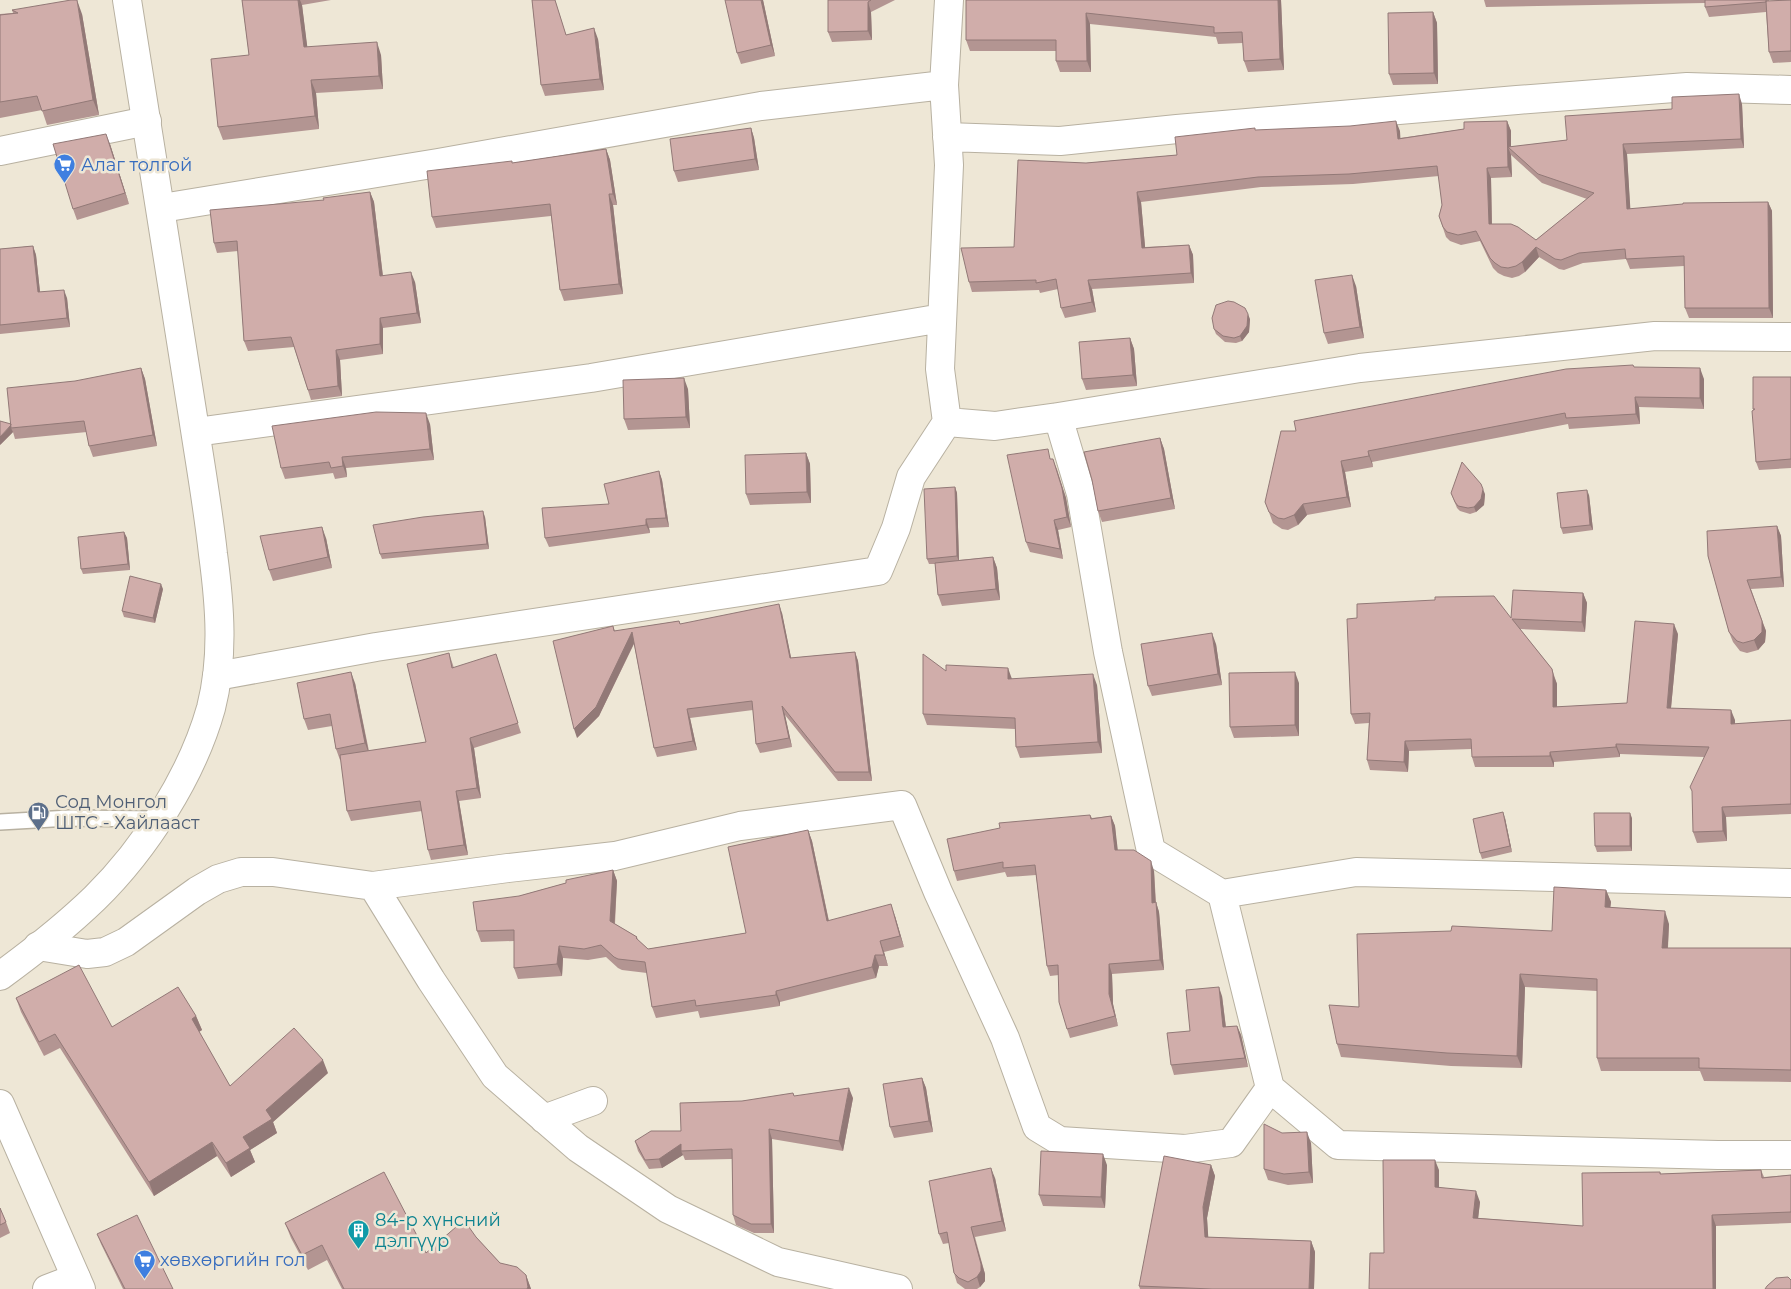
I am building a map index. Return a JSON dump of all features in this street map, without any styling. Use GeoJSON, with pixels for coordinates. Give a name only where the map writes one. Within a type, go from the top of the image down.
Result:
{"type":"FeatureCollection","features":[{"type":"Feature","properties":{"kind":"street"},"geometry":{"type":"LineString","coordinates":[[0,976],[95,899],[118,874],[158,819],[188,768],[199,745],[211,708],[217,676],[220,645],[220,605],[207,505],[162,208],[127,0]]}},
{"type":"Feature","properties":{"kind":"street"},"geometry":{"type":"LineString","coordinates":[[217,676],[376,646],[878,571],[896,528],[911,477],[947,422],[940,369],[949,165],[944,85],[949,0]]}},
{"type":"Feature","properties":{"kind":"street"},"geometry":{"type":"LineString","coordinates":[[162,208],[448,161],[761,106],[944,85]]}},
{"type":"Feature","properties":{"kind":"street"},"geometry":{"type":"LineString","coordinates":[[947,137],[1060,141],[1497,101],[1687,87],[1791,90]]}},
{"type":"Feature","properties":{"kind":"street"},"geometry":{"type":"LineString","coordinates":[[0,151],[147,121]]}},
{"type":"Feature","properties":{"kind":"street"},"geometry":{"type":"LineString","coordinates":[[196,432],[591,378],[942,318]]}},
{"type":"Feature","properties":{"kind":"street"},"geometry":{"type":"LineString","coordinates":[[947,422],[995,426],[1379,365],[1654,336],[1791,337]]}},
{"type":"Feature","properties":{"kind":"street"},"geometry":{"type":"LineString","coordinates":[[1058,417],[1082,494],[1108,652],[1152,851],[1222,894],[1356,872],[1791,883]]}},
{"type":"Feature","properties":{"kind":"street"},"geometry":{"type":"LineString","coordinates":[[38,946],[87,954],[105,952],[126,942],[196,891],[218,879],[241,872],[273,872],[373,886],[615,856],[740,826],[902,805],[938,892],[1005,1038],[1037,1127],[1060,1141],[1185,1149],[1231,1143],[1270,1088]]}},
{"type":"Feature","properties":{"kind":"street"},"geometry":{"type":"LineString","coordinates":[[373,886],[431,980],[495,1076],[578,1148],[668,1209],[778,1262],[898,1289]]}},
{"type":"Feature","properties":{"kind":"street"},"geometry":{"type":"LineString","coordinates":[[1222,894],[1270,1088],[1338,1145],[1718,1155],[1791,1155]]}},
{"type":"Feature","properties":{"kind":"street"},"geometry":{"type":"LineString","coordinates":[[544,1119],[593,1101]]}},
{"type":"Feature","properties":{"kind":"street"},"geometry":{"type":"LineString","coordinates":[[0,1104],[79,1284],[47,1289]]}},
{"type":"Feature","properties":{"kind":"lane"},"geometry":{"type":"LineString","coordinates":[[0,822],[70,818],[158,819]]}},
{"type":"Feature","properties":{"kind":"building"},"geometry":{"type":"Polygon","coordinates":[[[77,0],[93,100],[42,111],[37,96],[0,102],[0,15],[18,13],[12,10],[77,0]]]}},
{"type":"Feature","properties":{"kind":"building"},"geometry":{"type":"Polygon","coordinates":[[[242,0],[298,0],[304,47],[377,42],[379,76],[311,80],[315,116],[218,127],[211,59],[249,55],[242,0]]]}},
{"type":"Feature","properties":{"kind":"building"},"geometry":{"type":"Polygon","coordinates":[[[532,0],[555,0],[566,35],[594,28],[600,79],[541,85],[532,0]]]}},
{"type":"Feature","properties":{"kind":"building"},"geometry":{"type":"Polygon","coordinates":[[[725,0],[761,0],[771,45],[737,53],[725,0]]]}},
{"type":"Feature","properties":{"kind":"building"},"geometry":{"type":"Polygon","coordinates":[[[828,0],[871,0],[868,2],[868,31],[828,32],[828,0]]]}},
{"type":"Feature","properties":{"kind":"building"},"geometry":{"type":"Polygon","coordinates":[[[966,0],[1278,0],[1280,59],[1244,61],[1242,32],[1214,33],[1214,27],[1086,13],[1087,61],[1056,61],[1056,40],[966,40],[966,0]]]}},
{"type":"Feature","properties":{"kind":"building"},"geometry":{"type":"Polygon","coordinates":[[[1705,0],[1766,0],[1766,2],[1705,7],[1705,0]]]}},
{"type":"Feature","properties":{"kind":"building"},"geometry":{"type":"Polygon","coordinates":[[[1791,0],[1791,51],[1769,52],[1766,1],[1791,0]]]}},
{"type":"Feature","properties":{"kind":"building"},"geometry":{"type":"Polygon","coordinates":[[[1433,12],[1434,73],[1389,74],[1388,13],[1433,12]]]}},
{"type":"Feature","properties":{"kind":"building"},"geometry":{"type":"Polygon","coordinates":[[[1739,94],[1741,139],[1623,144],[1627,209],[1683,203],[1768,202],[1769,308],[1685,308],[1684,256],[1626,259],[1625,249],[1579,253],[1561,260],[1555,259],[1536,247],[1516,266],[1501,267],[1490,258],[1476,231],[1458,235],[1447,232],[1443,227],[1439,216],[1442,205],[1437,166],[1349,174],[1258,177],[1137,192],[1142,248],[1189,245],[1191,273],[1088,280],[1092,302],[1061,308],[1056,279],[1036,283],[1036,280],[969,282],[961,248],[1014,247],[1018,160],[1086,163],[1177,155],[1175,137],[1255,128],[1255,130],[1350,126],[1396,121],[1398,139],[1464,129],[1464,122],[1507,121],[1508,167],[1487,168],[1489,224],[1511,224],[1536,240],[1594,193],[1538,174],[1508,147],[1567,140],[1565,116],[1672,109],[1672,97],[1739,94]]]}},
{"type":"Feature","properties":{"kind":"building"},"geometry":{"type":"Polygon","coordinates":[[[751,128],[755,159],[674,171],[670,139],[751,128]]]}},
{"type":"Feature","properties":{"kind":"building"},"geometry":{"type":"Polygon","coordinates":[[[106,134],[125,193],[73,209],[53,144],[106,134]]]}},
{"type":"Feature","properties":{"kind":"building"},"geometry":{"type":"Polygon","coordinates":[[[606,149],[613,194],[609,194],[619,284],[560,290],[550,204],[432,217],[427,171],[512,161],[512,163],[606,149]]]}},
{"type":"Feature","properties":{"kind":"building"},"geometry":{"type":"Polygon","coordinates":[[[370,192],[380,276],[411,272],[417,313],[380,318],[380,344],[336,350],[338,386],[308,390],[291,337],[244,341],[237,241],[214,243],[210,210],[324,200],[323,198],[370,192]]]}},
{"type":"Feature","properties":{"kind":"building"},"geometry":{"type":"Polygon","coordinates":[[[33,246],[38,292],[64,290],[67,318],[0,325],[0,249],[33,246]]]}},
{"type":"Feature","properties":{"kind":"building"},"geometry":{"type":"Polygon","coordinates":[[[1352,275],[1360,327],[1324,333],[1315,280],[1352,275]]]}},
{"type":"Feature","properties":{"kind":"building"},"geometry":{"type":"Polygon","coordinates":[[[1228,301],[1245,308],[1248,314],[1247,326],[1240,336],[1234,338],[1223,336],[1214,329],[1212,318],[1216,305],[1228,301]]]}},
{"type":"Feature","properties":{"kind":"building"},"geometry":{"type":"Polygon","coordinates":[[[1130,338],[1133,375],[1082,379],[1079,342],[1130,338]]]}},
{"type":"Feature","properties":{"kind":"building"},"geometry":{"type":"Polygon","coordinates":[[[1633,365],[1634,367],[1700,368],[1700,398],[1635,397],[1636,414],[1566,418],[1565,413],[1368,451],[1369,456],[1341,461],[1347,497],[1303,504],[1294,515],[1284,519],[1278,518],[1269,512],[1265,502],[1281,431],[1296,431],[1294,421],[1566,369],[1633,365]]]}},
{"type":"Feature","properties":{"kind":"building"},"geometry":{"type":"Polygon","coordinates":[[[141,368],[153,435],[89,446],[84,421],[11,428],[7,388],[75,381],[141,368]]]}},
{"type":"Feature","properties":{"kind":"building"},"geometry":{"type":"Polygon","coordinates":[[[1753,377],[1791,377],[1791,459],[1756,462],[1752,411],[1755,409],[1753,409],[1753,377]]]}},
{"type":"Feature","properties":{"kind":"building"},"geometry":{"type":"Polygon","coordinates":[[[684,378],[686,417],[624,419],[623,380],[684,378]]]}},
{"type":"Feature","properties":{"kind":"building"},"geometry":{"type":"Polygon","coordinates":[[[376,412],[426,413],[430,449],[342,457],[343,466],[331,468],[329,462],[281,468],[272,426],[376,412]]]}},
{"type":"Feature","properties":{"kind":"building"},"geometry":{"type":"Polygon","coordinates":[[[0,421],[11,425],[0,437],[0,421]]]}},
{"type":"Feature","properties":{"kind":"building"},"geometry":{"type":"Polygon","coordinates":[[[1160,438],[1171,498],[1098,511],[1084,452],[1160,438]]]}},
{"type":"Feature","properties":{"kind":"building"},"geometry":{"type":"Polygon","coordinates":[[[1048,449],[1062,488],[1067,517],[1054,520],[1060,549],[1026,542],[1007,455],[1048,449]]]}},
{"type":"Feature","properties":{"kind":"building"},"geometry":{"type":"Polygon","coordinates":[[[806,453],[807,492],[746,494],[745,455],[806,453]]]}},
{"type":"Feature","properties":{"kind":"building"},"geometry":{"type":"Polygon","coordinates":[[[1462,462],[1483,489],[1481,499],[1474,507],[1458,506],[1451,493],[1462,462]]]}},
{"type":"Feature","properties":{"kind":"building"},"geometry":{"type":"Polygon","coordinates":[[[659,471],[666,518],[646,519],[646,525],[545,538],[542,508],[609,504],[604,484],[659,471]]]}},
{"type":"Feature","properties":{"kind":"building"},"geometry":{"type":"Polygon","coordinates":[[[955,487],[957,556],[927,559],[924,489],[955,487]]]}},
{"type":"Feature","properties":{"kind":"building"},"geometry":{"type":"Polygon","coordinates":[[[1587,490],[1590,525],[1561,528],[1557,493],[1587,490]]]}},
{"type":"Feature","properties":{"kind":"building"},"geometry":{"type":"Polygon","coordinates":[[[483,511],[487,544],[380,554],[373,525],[423,517],[483,511]]]}},
{"type":"Feature","properties":{"kind":"building"},"geometry":{"type":"Polygon","coordinates":[[[1777,526],[1781,577],[1747,580],[1762,621],[1762,632],[1754,640],[1743,643],[1737,641],[1729,632],[1708,556],[1707,531],[1777,526]]]}},
{"type":"Feature","properties":{"kind":"building"},"geometry":{"type":"Polygon","coordinates":[[[322,527],[328,557],[269,570],[260,536],[322,527]]]}},
{"type":"Feature","properties":{"kind":"building"},"geometry":{"type":"Polygon","coordinates":[[[124,532],[128,564],[81,569],[78,537],[124,532]]]}},
{"type":"Feature","properties":{"kind":"building"},"geometry":{"type":"Polygon","coordinates":[[[993,557],[996,589],[938,595],[935,563],[993,557]]]}},
{"type":"Feature","properties":{"kind":"building"},"geometry":{"type":"Polygon","coordinates":[[[130,576],[161,584],[153,618],[122,611],[130,576]]]}},
{"type":"Feature","properties":{"kind":"building"},"geometry":{"type":"Polygon","coordinates":[[[1513,590],[1583,593],[1582,622],[1512,619],[1552,669],[1553,707],[1627,703],[1635,621],[1674,624],[1667,708],[1731,710],[1731,724],[1791,720],[1791,804],[1722,807],[1723,831],[1693,832],[1692,791],[1690,787],[1709,747],[1616,744],[1616,747],[1550,752],[1550,756],[1472,757],[1471,739],[1405,741],[1404,762],[1367,760],[1370,713],[1351,714],[1347,619],[1357,618],[1357,604],[1435,600],[1435,597],[1494,596],[1511,618],[1513,590]]]}},
{"type":"Feature","properties":{"kind":"building"},"geometry":{"type":"Polygon","coordinates":[[[779,604],[790,658],[855,652],[869,772],[835,772],[782,706],[789,738],[756,744],[752,701],[687,709],[693,741],[654,748],[632,632],[596,707],[574,729],[553,641],[613,626],[614,631],[679,621],[680,624],[779,604]]]}},
{"type":"Feature","properties":{"kind":"building"},"geometry":{"type":"Polygon","coordinates":[[[1212,633],[1218,674],[1148,686],[1141,644],[1212,633]]]}},
{"type":"Feature","properties":{"kind":"building"},"geometry":{"type":"Polygon","coordinates":[[[449,653],[452,668],[496,654],[518,723],[470,738],[477,788],[456,791],[464,845],[428,850],[420,801],[347,811],[340,755],[426,742],[407,664],[449,653]]]}},
{"type":"Feature","properties":{"kind":"building"},"geometry":{"type":"Polygon","coordinates":[[[923,654],[946,671],[946,665],[1008,668],[1008,679],[1093,674],[1098,742],[1016,747],[1015,718],[923,714],[923,654]]]}},
{"type":"Feature","properties":{"kind":"building"},"geometry":{"type":"Polygon","coordinates":[[[351,672],[365,743],[336,749],[330,714],[304,719],[297,683],[351,672]]]}},
{"type":"Feature","properties":{"kind":"building"},"geometry":{"type":"Polygon","coordinates":[[[1295,672],[1295,725],[1230,727],[1229,673],[1295,672]]]}},
{"type":"Feature","properties":{"kind":"building"},"geometry":{"type":"Polygon","coordinates":[[[1503,812],[1510,846],[1480,853],[1473,819],[1503,812]]]}},
{"type":"Feature","properties":{"kind":"building"},"geometry":{"type":"Polygon","coordinates":[[[1594,813],[1630,813],[1630,846],[1595,846],[1594,813]]]}},
{"type":"Feature","properties":{"kind":"building"},"geometry":{"type":"Polygon","coordinates":[[[1090,815],[1091,819],[1111,816],[1115,850],[1134,850],[1151,861],[1152,903],[1156,902],[1160,960],[1109,964],[1109,994],[1115,1016],[1067,1029],[1059,1002],[1058,965],[1047,966],[1035,865],[1003,868],[1003,862],[954,871],[947,839],[1000,828],[999,823],[1090,815]]]}},
{"type":"Feature","properties":{"kind":"building"},"geometry":{"type":"Polygon","coordinates":[[[808,830],[827,921],[891,904],[900,936],[880,941],[884,955],[875,955],[872,967],[776,991],[776,995],[696,1006],[695,1000],[652,1007],[645,962],[618,959],[601,945],[584,949],[559,946],[557,964],[514,968],[514,930],[477,931],[473,902],[519,896],[566,883],[566,880],[613,870],[610,921],[637,937],[648,949],[746,933],[728,847],[808,830]]]}},
{"type":"Feature","properties":{"kind":"building"},"geometry":{"type":"Polygon","coordinates":[[[1554,887],[1606,890],[1605,907],[1665,911],[1662,948],[1791,948],[1791,1070],[1699,1068],[1699,1058],[1597,1058],[1597,979],[1520,974],[1517,1056],[1447,1053],[1337,1044],[1329,1005],[1359,1007],[1357,934],[1451,931],[1452,926],[1552,931],[1554,887]]]}},
{"type":"Feature","properties":{"kind":"building"},"geometry":{"type":"Polygon","coordinates":[[[79,965],[112,1027],[178,987],[196,1016],[192,1019],[230,1086],[294,1028],[323,1060],[266,1110],[272,1119],[243,1137],[250,1148],[226,1163],[212,1142],[149,1182],[55,1034],[39,1042],[16,998],[79,965]]]}},
{"type":"Feature","properties":{"kind":"building"},"geometry":{"type":"Polygon","coordinates":[[[1219,987],[1223,1027],[1237,1026],[1245,1058],[1171,1065],[1167,1033],[1190,1031],[1186,990],[1219,987]]]}},
{"type":"Feature","properties":{"kind":"building"},"geometry":{"type":"Polygon","coordinates":[[[922,1078],[929,1121],[890,1127],[883,1084],[922,1078]]]}},
{"type":"Feature","properties":{"kind":"building"},"geometry":{"type":"Polygon","coordinates":[[[849,1088],[839,1141],[769,1129],[771,1224],[751,1224],[733,1215],[732,1149],[681,1151],[681,1144],[659,1159],[645,1160],[635,1141],[651,1131],[681,1131],[680,1103],[742,1101],[793,1093],[794,1096],[849,1088]]]}},
{"type":"Feature","properties":{"kind":"building"},"geometry":{"type":"Polygon","coordinates":[[[1264,1124],[1282,1133],[1307,1132],[1309,1172],[1284,1174],[1264,1169],[1264,1124]]]}},
{"type":"Feature","properties":{"kind":"building"},"geometry":{"type":"Polygon","coordinates":[[[1041,1151],[1103,1154],[1101,1197],[1039,1195],[1041,1151]]]}},
{"type":"Feature","properties":{"kind":"building"},"geometry":{"type":"Polygon","coordinates":[[[1164,1156],[1211,1165],[1203,1207],[1205,1237],[1311,1241],[1309,1289],[1212,1289],[1139,1286],[1164,1156]]]}},
{"type":"Feature","properties":{"kind":"building"},"geometry":{"type":"Polygon","coordinates":[[[1383,1160],[1435,1160],[1435,1187],[1476,1191],[1473,1218],[1583,1226],[1582,1173],[1660,1172],[1660,1174],[1761,1170],[1762,1178],[1791,1175],[1791,1212],[1712,1215],[1713,1289],[1369,1289],[1370,1253],[1384,1253],[1383,1160]]]}},
{"type":"Feature","properties":{"kind":"building"},"geometry":{"type":"Polygon","coordinates":[[[991,1168],[1002,1221],[971,1227],[981,1264],[981,1271],[977,1277],[968,1282],[959,1278],[954,1273],[947,1232],[939,1234],[929,1181],[991,1168]]]}},
{"type":"Feature","properties":{"kind":"building"},"geometry":{"type":"Polygon","coordinates":[[[384,1172],[426,1253],[464,1220],[476,1237],[500,1263],[517,1267],[526,1275],[527,1289],[344,1289],[322,1245],[302,1255],[285,1223],[384,1172]]]}},
{"type":"Feature","properties":{"kind":"building"},"geometry":{"type":"Polygon","coordinates":[[[0,1208],[6,1222],[0,1225],[0,1208]]]}},
{"type":"Feature","properties":{"kind":"building"},"geometry":{"type":"Polygon","coordinates":[[[137,1215],[173,1289],[125,1289],[97,1234],[137,1215]]]}},
{"type":"Feature","properties":{"kind":"building"},"geometry":{"type":"Polygon","coordinates":[[[1788,1277],[1791,1280],[1791,1289],[1765,1289],[1776,1278],[1788,1277]]]}},
{"type":"Feature","properties":{"kind":"place","name":"Алаг толгой"},"geometry":{"type":"Point","coordinates":[65,184]}},
{"type":"Feature","properties":{"kind":"place","name":"Сод Монгол ШТС - Хайлааст"},"geometry":{"type":"Point","coordinates":[39,831]}},
{"type":"Feature","properties":{"kind":"place","name":"84-р хүнсний дэлгүүр"},"geometry":{"type":"Point","coordinates":[359,1249]}},
{"type":"Feature","properties":{"kind":"place","name":"хөвхөргийн гол"},"geometry":{"type":"Point","coordinates":[144,1279]}}]}
